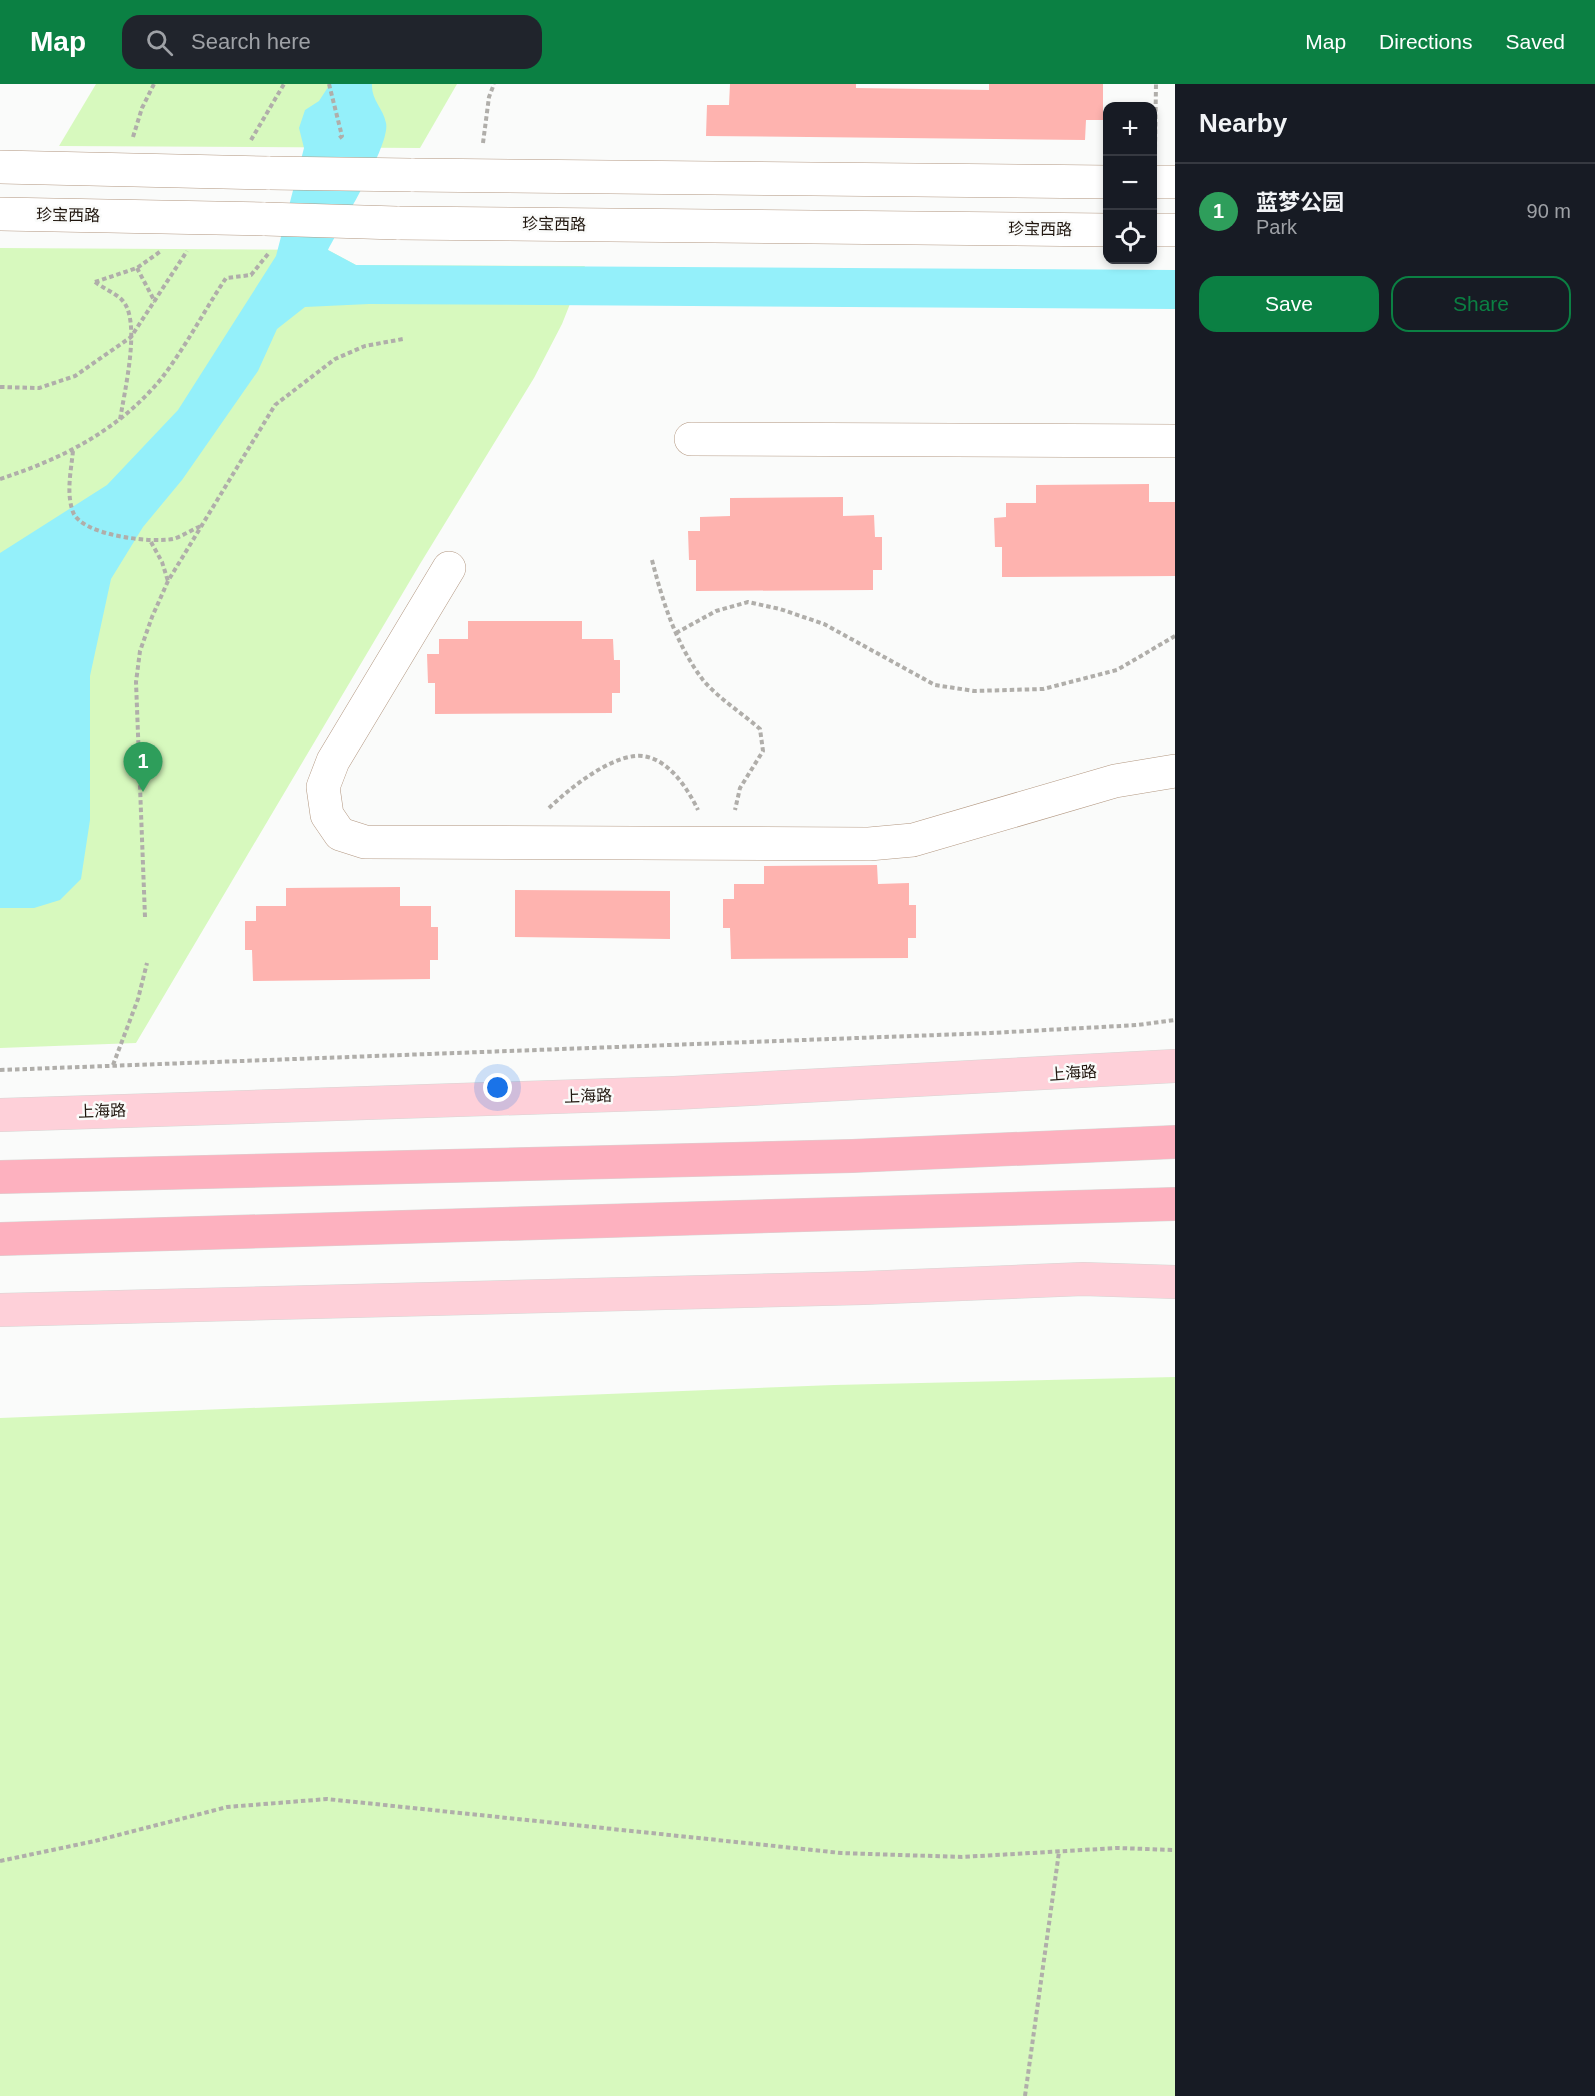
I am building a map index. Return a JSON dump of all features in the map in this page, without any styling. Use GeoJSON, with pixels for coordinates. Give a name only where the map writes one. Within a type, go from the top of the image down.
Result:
{"type":"FeatureCollection","features":[{"type":"Feature","properties":{"kind":"highway"},"geometry":{"type":"LineString","coordinates":[[1109,1145],[1175,1135]]}},
{"type":"Feature","properties":{"kind":"highway"},"geometry":{"type":"LineString","coordinates":[[0,1177],[852,1156],[1175,1142]]}},
{"type":"Feature","properties":{"kind":"highway"},"geometry":{"type":"LineString","coordinates":[[0,1239],[1175,1204]]}},
{"type":"Feature","properties":{"kind":"highway"},"geometry":{"type":"LineString","coordinates":[[1136,1206],[1175,1214]]}},
{"type":"Feature","properties":{"kind":"main road","name":"上海路"},"geometry":{"type":"LineString","coordinates":[[0,1115],[674,1093],[1175,1066]]}},
{"type":"Feature","properties":{"kind":"main road"},"geometry":{"type":"LineString","coordinates":[[0,1310],[863,1288],[1083,1279],[1175,1282]]}},
{"type":"Feature","properties":{"kind":"street"},"geometry":{"type":"LineString","coordinates":[[0,167],[411,175],[1103,182]]}},
{"type":"Feature","properties":{"kind":"street","name":"珍宝西路"},"geometry":{"type":"LineString","coordinates":[[0,214],[208,218],[268,232],[397,223],[1103,230]]}},
{"type":"Feature","properties":{"kind":"street"},"geometry":{"type":"LineString","coordinates":[[1157,230],[1175,230]]}},
{"type":"Feature","properties":{"kind":"street"},"geometry":{"type":"LineString","coordinates":[[691,439],[1175,441]]}},
{"type":"Feature","properties":{"kind":"street"},"geometry":{"type":"LineString","coordinates":[[449,568],[333,760],[323,787],[327,814],[340,834],[364,842],[869,844],[913,840],[1115,781],[1175,771]]}},
{"type":"Feature","properties":{"kind":"path"},"geometry":{"type":"LineString","coordinates":[[124,170],[142,108],[154,84]]}},
{"type":"Feature","properties":{"kind":"path"},"geometry":{"type":"LineString","coordinates":[[229,172],[284,84]]}},
{"type":"Feature","properties":{"kind":"path"},"geometry":{"type":"LineString","coordinates":[[329,84],[342,136],[334,142]]}},
{"type":"Feature","properties":{"kind":"path"},"geometry":{"type":"LineString","coordinates":[[482,150],[489,97],[494,84]]}},
{"type":"Feature","properties":{"kind":"path"},"geometry":{"type":"LineString","coordinates":[[1156,84],[1161,182]]}},
{"type":"Feature","properties":{"kind":"path"},"geometry":{"type":"LineString","coordinates":[[0,387],[39,388],[75,376],[131,338],[208,218]]}},
{"type":"Feature","properties":{"kind":"path"},"geometry":{"type":"LineString","coordinates":[[0,479],[73,451],[120,420],[161,378],[226,278],[251,276],[267,256],[268,232]]}},
{"type":"Feature","properties":{"kind":"path"},"geometry":{"type":"LineString","coordinates":[[137,268],[155,302]]}},
{"type":"Feature","properties":{"kind":"path"},"geometry":{"type":"LineString","coordinates":[[95,282],[123,301],[131,317],[131,338],[120,420]]}},
{"type":"Feature","properties":{"kind":"path"},"geometry":{"type":"LineString","coordinates":[[145,917],[136,682],[140,651],[168,581],[275,405],[335,359],[366,346],[403,339]]}},
{"type":"Feature","properties":{"kind":"path"},"geometry":{"type":"LineString","coordinates":[[73,451],[69,488],[73,514],[82,523],[99,531],[151,542],[176,538],[203,525]]}},
{"type":"Feature","properties":{"kind":"path"},"geometry":{"type":"LineString","coordinates":[[151,542],[162,562],[168,581]]}},
{"type":"Feature","properties":{"kind":"path"},"geometry":{"type":"LineString","coordinates":[[652,560],[666,612],[705,681],[760,729],[763,752],[740,788],[721,843]]}},
{"type":"Feature","properties":{"kind":"path"},"geometry":{"type":"LineString","coordinates":[[676,633],[716,611],[748,602],[824,624],[935,685],[974,691],[1043,689],[1117,670],[1175,636]]}},
{"type":"Feature","properties":{"kind":"path"},"geometry":{"type":"LineString","coordinates":[[514,842],[563,794],[604,767],[636,755],[660,762],[684,783],[721,843]]}},
{"type":"Feature","properties":{"kind":"path"},"geometry":{"type":"LineString","coordinates":[[113,1065],[138,999],[147,963]]}},
{"type":"Feature","properties":{"kind":"path"},"geometry":{"type":"LineString","coordinates":[[0,1070],[991,1033],[1138,1025],[1175,1020]]}},
{"type":"Feature","properties":{"kind":"path"},"geometry":{"type":"LineString","coordinates":[[0,1861],[95,1841],[226,1807],[327,1799],[841,1853],[962,1857],[1117,1848],[1175,1851]]}},
{"type":"Feature","properties":{"kind":"path"},"geometry":{"type":"LineString","coordinates":[[1024,2096],[1059,1852]]}},
{"type":"Feature","properties":{"kind":"green space"},"geometry":{"type":"Polygon","coordinates":[[[96,84],[457,84],[420,148],[59,146],[96,84]]]}},
{"type":"Feature","properties":{"kind":"green space"},"geometry":{"type":"Polygon","coordinates":[[[0,248],[328,250],[356,265],[585,266],[562,324],[534,378],[420,564],[136,1043],[0,1048],[0,248]]]}},
{"type":"Feature","properties":{"kind":"green space"},"geometry":{"type":"Polygon","coordinates":[[[1175,1377],[1175,2096],[0,2096],[0,1418],[834,1385],[1175,1377]]]}},
{"type":"Feature","properties":{"kind":"water"},"geometry":{"type":"Polygon","coordinates":[[[330,84],[372,84],[373,95],[386,123],[381,148],[373,166],[328,250],[356,265],[1175,270],[1175,309],[369,304],[305,307],[277,329],[258,371],[182,480],[143,527],[111,579],[90,676],[90,820],[81,879],[60,900],[34,908],[0,908],[0,553],[107,485],[178,410],[276,256],[304,148],[299,128],[305,110],[319,101],[330,84]]]}},
{"type":"Feature","properties":{"kind":"building"},"geometry":{"type":"Polygon","coordinates":[[[730,84],[856,84],[856,88],[989,90],[989,84],[1103,84],[1103,120],[1086,120],[1085,140],[706,136],[707,105],[729,105],[730,84]]]}},
{"type":"Feature","properties":{"kind":"building"},"geometry":{"type":"Polygon","coordinates":[[[1149,484],[1149,502],[1175,502],[1175,576],[1002,577],[1002,547],[995,547],[994,518],[1006,517],[1006,503],[1036,503],[1036,485],[1149,484]]]}},
{"type":"Feature","properties":{"kind":"building"},"geometry":{"type":"Polygon","coordinates":[[[843,497],[843,516],[874,515],[875,537],[882,537],[882,570],[873,570],[873,590],[696,591],[696,560],[689,560],[688,531],[700,531],[700,517],[730,516],[730,498],[843,497]]]}},
{"type":"Feature","properties":{"kind":"building"},"geometry":{"type":"Polygon","coordinates":[[[468,621],[582,621],[582,639],[613,639],[614,660],[620,660],[620,693],[612,693],[612,713],[435,714],[435,683],[428,683],[427,654],[439,654],[439,639],[468,639],[468,621]]]}},
{"type":"Feature","properties":{"kind":"building"},"geometry":{"type":"Polygon","coordinates":[[[877,865],[878,884],[909,883],[909,905],[916,905],[916,938],[908,938],[908,958],[731,959],[730,928],[723,928],[723,899],[734,899],[734,884],[764,884],[764,866],[877,865]]]}},
{"type":"Feature","properties":{"kind":"building"},"geometry":{"type":"Polygon","coordinates":[[[400,887],[400,906],[431,906],[431,927],[438,927],[438,960],[430,960],[430,979],[253,981],[252,950],[245,950],[245,921],[256,921],[256,906],[286,906],[286,888],[400,887]]]}},
{"type":"Feature","properties":{"kind":"building"},"geometry":{"type":"Polygon","coordinates":[[[515,890],[670,891],[670,939],[515,937],[515,890]]]}},
{"type":"Feature","properties":{"kind":"place","name":"蓝梦公园"},"geometry":{"type":"Point","coordinates":[143,792]}}]}
